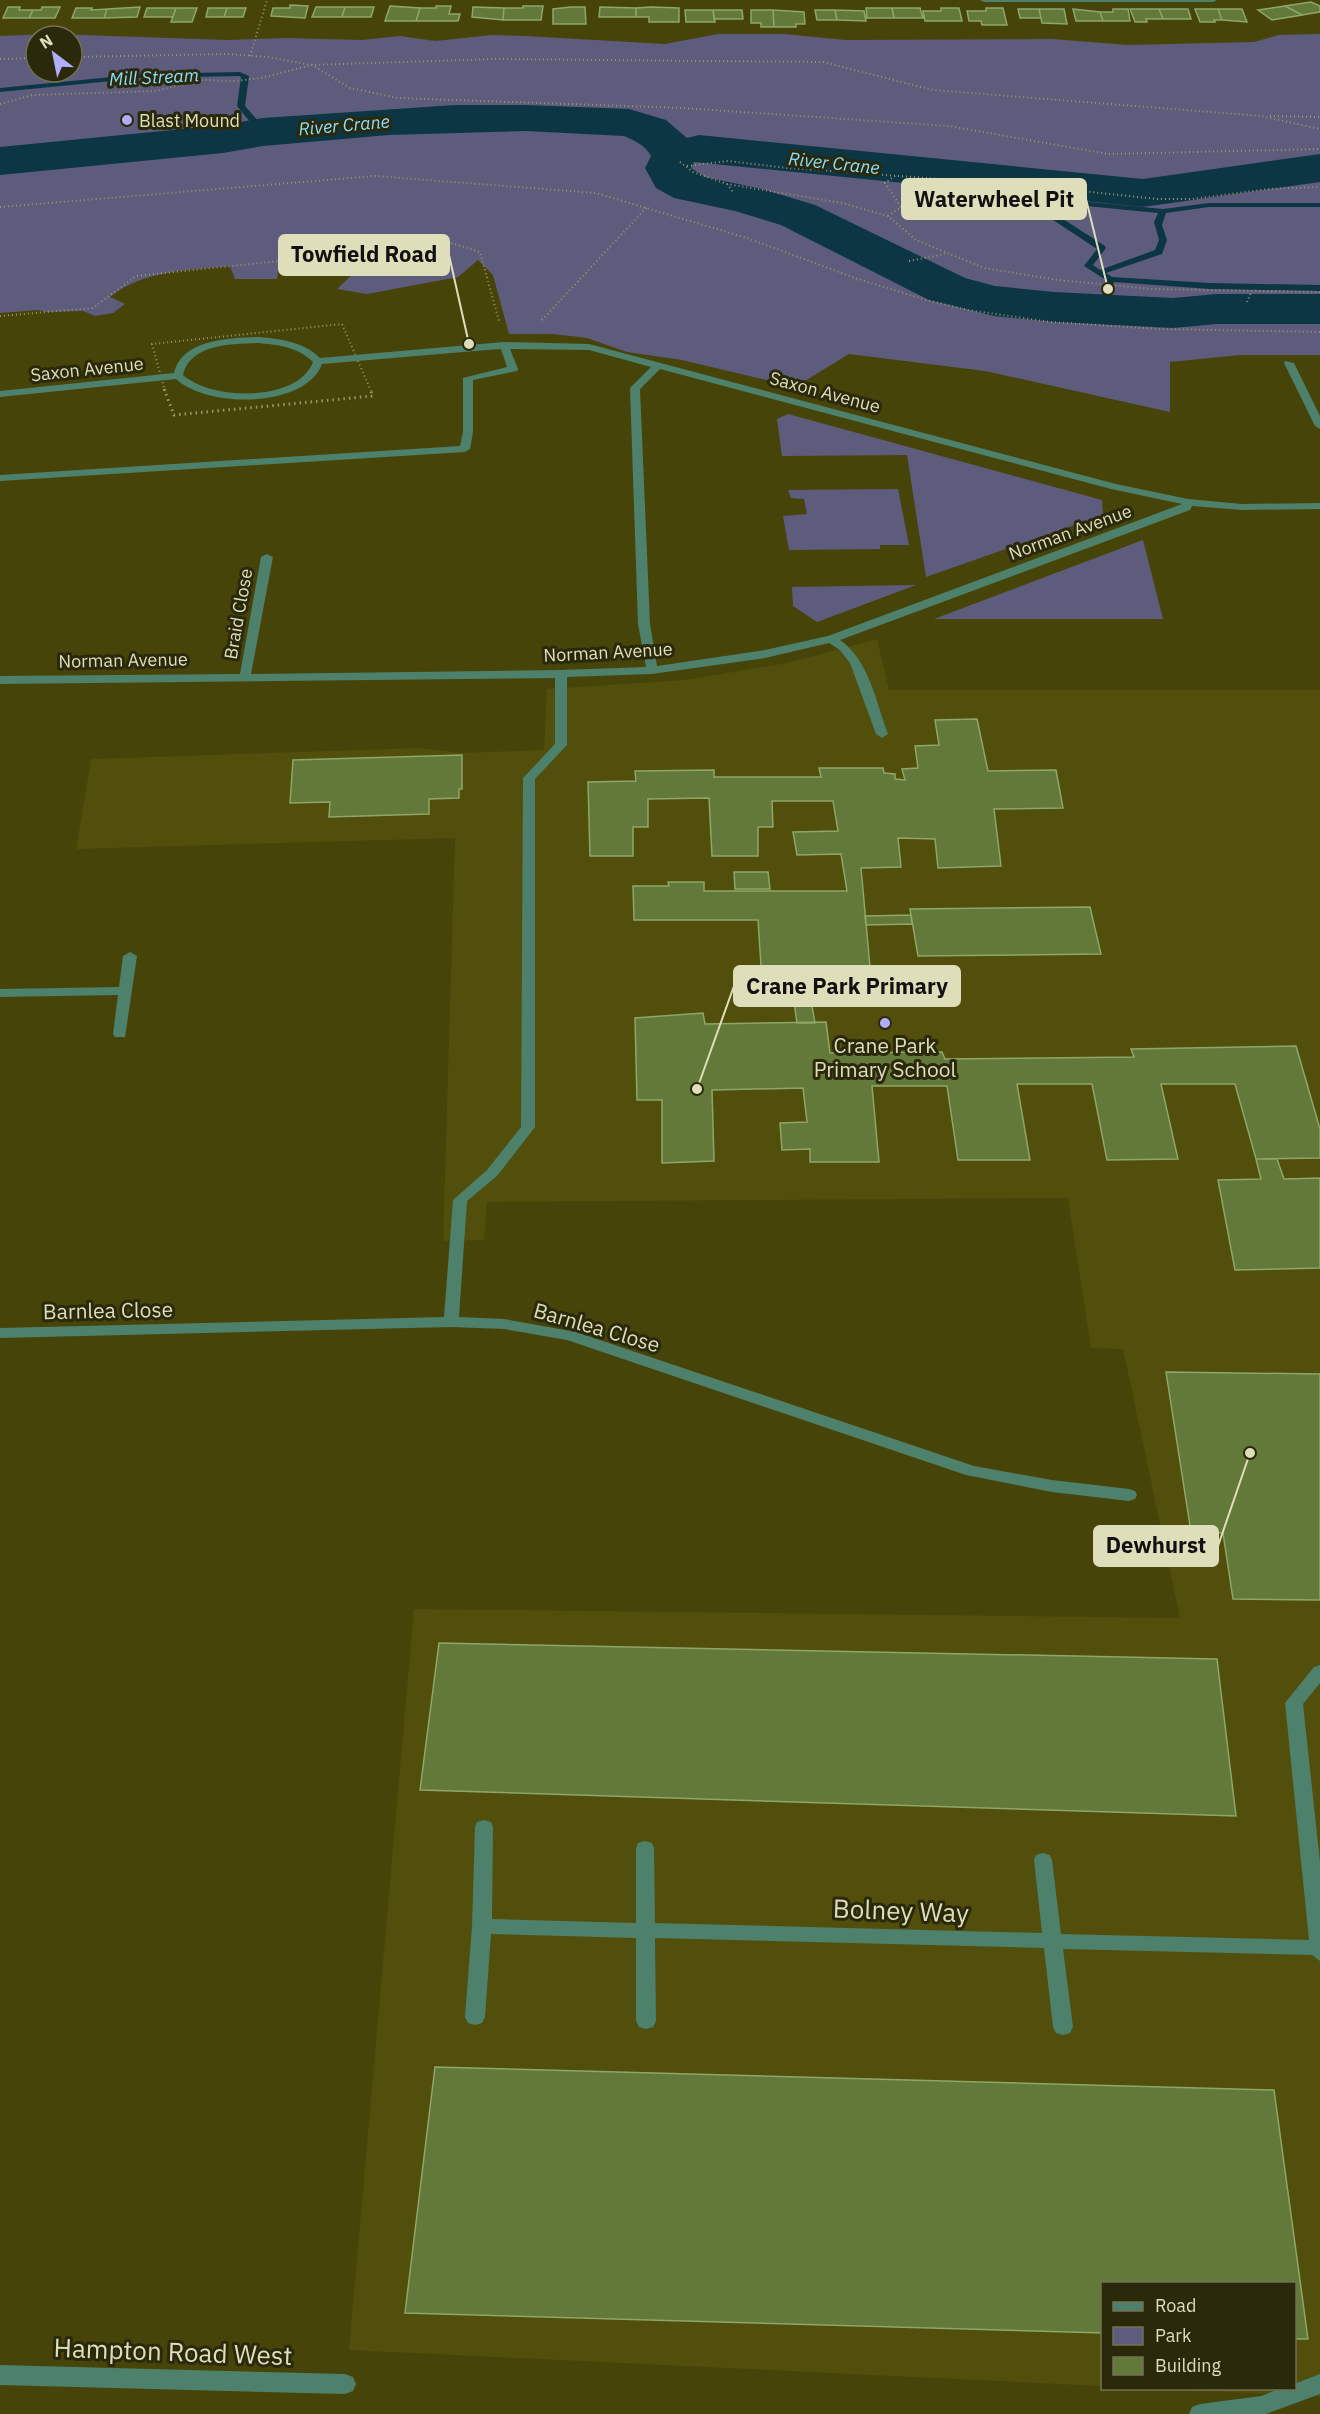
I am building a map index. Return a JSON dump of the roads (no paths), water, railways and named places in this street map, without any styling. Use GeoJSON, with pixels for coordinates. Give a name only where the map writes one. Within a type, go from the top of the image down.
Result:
{"type":"FeatureCollection","features":[{"type":"Feature","properties":{"kind":"street"},"geometry":{"type":"LineString","coordinates":[[984,0],[1213,0]]}},
{"type":"Feature","properties":{"kind":"street"},"geometry":{"type":"LineString","coordinates":[[237,341],[269,341],[298,347],[311,353],[318,361],[317,371],[308,380],[292,388],[269,394],[223,395],[202,392],[186,385],[178,376],[178,367],[185,358],[207,348],[237,341]]}},
{"type":"Feature","properties":{"kind":"street"},"geometry":{"type":"LineString","coordinates":[[0,478],[465,449],[468,432],[468,378],[513,369],[504,345]]}},
{"type":"Feature","properties":{"kind":"street","name":"Saxon Avenue"},"geometry":{"type":"LineString","coordinates":[[318,361],[504,345],[589,347],[1115,487],[1188,502],[1242,507],[1320,506]]}},
{"type":"Feature","properties":{"kind":"street"},"geometry":{"type":"LineString","coordinates":[[1289,363],[1320,426]]}},
{"type":"Feature","properties":{"kind":"street"},"geometry":{"type":"LineString","coordinates":[[652,670],[644,624],[635,388],[658,365]]}},
{"type":"Feature","properties":{"kind":"street","name":"Saxon Avenue"},"geometry":{"type":"LineString","coordinates":[[0,394],[178,376]]}},
{"type":"Feature","properties":{"kind":"street","name":"Norman Avenue"},"geometry":{"type":"LineString","coordinates":[[0,680],[561,674],[652,670],[765,654],[831,639],[1186,508],[1188,502]]}},
{"type":"Feature","properties":{"kind":"street","name":"Braid Close"},"geometry":{"type":"LineString","coordinates":[[245,677],[267,557]]}},
{"type":"Feature","properties":{"kind":"street"},"geometry":{"type":"LineString","coordinates":[[831,639],[844,648],[856,662],[882,734]]}},
{"type":"Feature","properties":{"kind":"street"},"geometry":{"type":"LineString","coordinates":[[451,1322],[460,1200],[492,1173],[528,1127],[529,778],[561,746],[561,674]]}},
{"type":"Feature","properties":{"kind":"street"},"geometry":{"type":"LineString","coordinates":[[120,1034],[130,956]]}},
{"type":"Feature","properties":{"kind":"street"},"geometry":{"type":"LineString","coordinates":[[0,993],[124,992]]}},
{"type":"Feature","properties":{"kind":"street","name":"Barnlea Close"},"geometry":{"type":"LineString","coordinates":[[0,1333],[451,1322],[504,1324],[570,1336],[972,1471],[1052,1486],[1129,1496]]}},
{"type":"Feature","properties":{"kind":"street"},"geometry":{"type":"LineString","coordinates":[[1320,1671],[1294,1703],[1314,1837],[1320,1951]]}},
{"type":"Feature","properties":{"kind":"street"},"geometry":{"type":"LineString","coordinates":[[475,2017],[482,1926],[484,1827]]}},
{"type":"Feature","properties":{"kind":"street"},"geometry":{"type":"LineString","coordinates":[[645,1848],[646,2021]]}},
{"type":"Feature","properties":{"kind":"street"},"geometry":{"type":"LineString","coordinates":[[1043,1860],[1063,2027]]}},
{"type":"Feature","properties":{"kind":"street","name":"Bolney Way"},"geometry":{"type":"LineString","coordinates":[[482,1926],[1052,1941],[1320,1951]]}},
{"type":"Feature","properties":{"kind":"street","name":"Hampton Road West"},"geometry":{"type":"LineString","coordinates":[[0,2375],[345,2384]]}},
{"type":"Feature","properties":{"kind":"street"},"geometry":{"type":"LineString","coordinates":[[1200,2414],[1261,2406],[1320,2384]]}},
{"type":"Feature","properties":{"kind":"waterway","name":"Mill Stream"},"geometry":{"type":"LineString","coordinates":[[0,90],[142,76],[240,74],[245,76],[241,106],[263,132]]}},
{"type":"Feature","properties":{"kind":"waterway"},"geometry":{"type":"LineString","coordinates":[[0,161],[223,139],[263,132],[389,121],[526,118],[629,123],[650,130],[670,146],[674,156],[668,168],[673,178],[691,188],[745,199],[798,215],[947,289],[994,301],[1054,307],[1173,313],[1217,309],[1320,309]]}},
{"type":"Feature","properties":{"kind":"waterway","name":"River Crane"},"geometry":{"type":"LineString","coordinates":[[699,149],[1143,193],[1320,168]]}},
{"type":"Feature","properties":{"kind":"waterway"},"geometry":{"type":"LineString","coordinates":[[1012,186],[1006,190],[1031,203],[1102,248],[1088,266],[1101,273]]}},
{"type":"Feature","properties":{"kind":"waterway"},"geometry":{"type":"LineString","coordinates":[[1027,198],[1163,211]]}},
{"type":"Feature","properties":{"kind":"waterway"},"geometry":{"type":"LineString","coordinates":[[1163,211],[1209,205],[1320,205]]}},
{"type":"Feature","properties":{"kind":"waterway"},"geometry":{"type":"LineString","coordinates":[[1101,273],[1106,269],[1159,252],[1163,240],[1158,222],[1163,211]]}},
{"type":"Feature","properties":{"kind":"waterway"},"geometry":{"type":"LineString","coordinates":[[1101,273],[1110,279]]}},
{"type":"Feature","properties":{"kind":"waterway"},"geometry":{"type":"LineString","coordinates":[[1110,279],[1210,286],[1320,288]]}},
{"type":"Feature","properties":{"kind":"waterway"},"geometry":{"type":"LineString","coordinates":[[1110,279],[1106,296],[1123,311]]}},
{"type":"Feature","properties":{"kind":"place","name":"Blast Mound"},"geometry":{"type":"Point","coordinates":[127,120]}},
{"type":"Feature","properties":{"kind":"place","name":"Waterwheel Pit"},"geometry":{"type":"Point","coordinates":[1108,289]}},
{"type":"Feature","properties":{"kind":"place","name":"Towfield Road"},"geometry":{"type":"Point","coordinates":[469,344]}},
{"type":"Feature","properties":{"kind":"place","name":"Crane Park Primary School"},"geometry":{"type":"Point","coordinates":[885,1023]}},
{"type":"Feature","properties":{"kind":"place","name":"Crane Park Primary"},"geometry":{"type":"Point","coordinates":[697,1089]}},
{"type":"Feature","properties":{"kind":"place","name":"Dewhurst"},"geometry":{"type":"Point","coordinates":[1250,1453]}}]}
